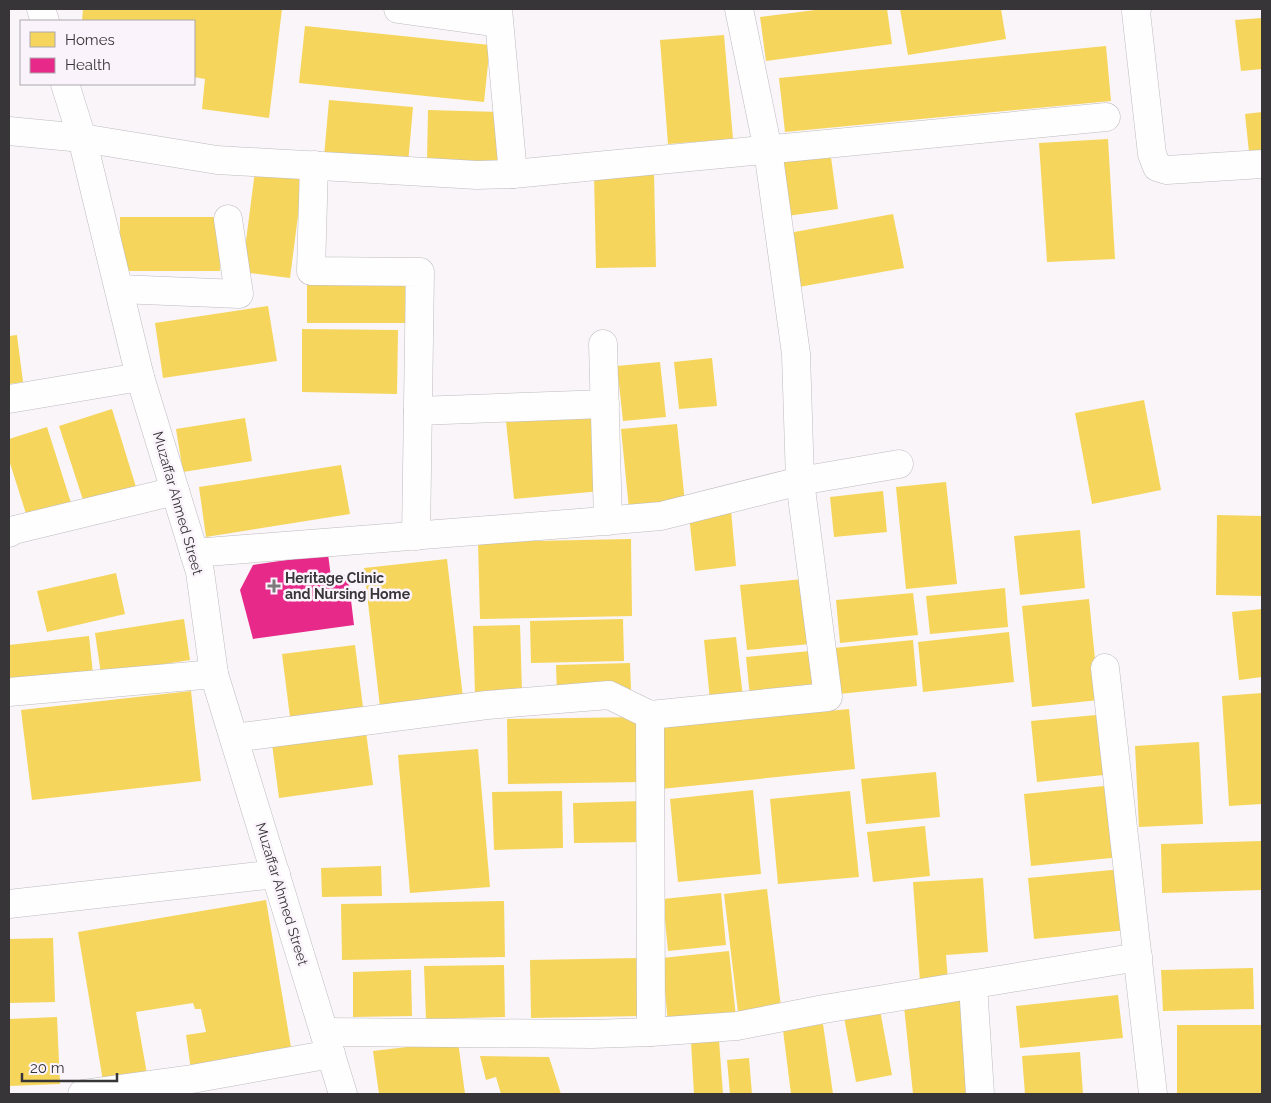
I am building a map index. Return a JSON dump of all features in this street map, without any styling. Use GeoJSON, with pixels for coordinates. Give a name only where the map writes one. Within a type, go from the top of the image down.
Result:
{"type":"FeatureCollection","features":[{"type":"Feature","properties":{"kind":"street"},"geometry":{"type":"LineString","coordinates":[[398,9],[499,16],[513,174]]}},
{"type":"Feature","properties":{"kind":"street"},"geometry":{"type":"LineString","coordinates":[[234,738],[487,705],[609,695],[650,715],[828,697],[800,481],[796,354],[768,150],[739,9]]}},
{"type":"Feature","properties":{"kind":"street"},"geometry":{"type":"LineString","coordinates":[[1137,9],[1152,154],[1157,167],[1167,170],[1262,164]]}},
{"type":"Feature","properties":{"kind":"street","name":"Muzaffar Ahmed Street"},"geometry":{"type":"LineString","coordinates":[[65,85],[82,138],[140,377],[200,572],[214,674],[343,1094]]}},
{"type":"Feature","properties":{"kind":"street"},"geometry":{"type":"LineString","coordinates":[[9,131],[82,138],[217,160],[477,175],[513,174],[1106,117]]}},
{"type":"Feature","properties":{"kind":"street"},"geometry":{"type":"LineString","coordinates":[[314,165],[311,271],[420,272],[416,536]]}},
{"type":"Feature","properties":{"kind":"street"},"geometry":{"type":"LineString","coordinates":[[119,289],[239,294],[228,220]]}},
{"type":"Feature","properties":{"kind":"street"},"geometry":{"type":"LineString","coordinates":[[603,344],[608,521]]}},
{"type":"Feature","properties":{"kind":"street"},"geometry":{"type":"LineString","coordinates":[[9,399],[140,377]]}},
{"type":"Feature","properties":{"kind":"street"},"geometry":{"type":"LineString","coordinates":[[418,411],[605,404]]}},
{"type":"Feature","properties":{"kind":"street"},"geometry":{"type":"LineString","coordinates":[[194,553],[661,516],[800,481],[899,464]]}},
{"type":"Feature","properties":{"kind":"street"},"geometry":{"type":"LineString","coordinates":[[9,533],[14,530],[175,490]]}},
{"type":"Feature","properties":{"kind":"street"},"geometry":{"type":"LineString","coordinates":[[1105,668],[1153,1094]]}},
{"type":"Feature","properties":{"kind":"street"},"geometry":{"type":"LineString","coordinates":[[9,692],[214,674]]}},
{"type":"Feature","properties":{"kind":"street"},"geometry":{"type":"LineString","coordinates":[[650,715],[651,1032]]}},
{"type":"Feature","properties":{"kind":"street"},"geometry":{"type":"LineString","coordinates":[[9,904],[276,874]]}},
{"type":"Feature","properties":{"kind":"street"},"geometry":{"type":"LineString","coordinates":[[82,1094],[192,1079],[327,1043],[651,1032],[737,1026],[833,1007],[1138,957]]}},
{"type":"Feature","properties":{"kind":"street"},"geometry":{"type":"LineString","coordinates":[[972,985],[980,1094]]}},
{"type":"Feature","properties":{"kind":"building: Homes"},"geometry":{"type":"Polygon","coordinates":[[[83,9],[282,9],[269,118],[202,109],[205,79],[195,77],[195,20],[82,20],[83,9]]]}},
{"type":"Feature","properties":{"kind":"building: Homes"},"geometry":{"type":"Polygon","coordinates":[[[823,9],[887,9],[892,44],[766,61],[760,17],[823,9]]]}},
{"type":"Feature","properties":{"kind":"building: Homes"},"geometry":{"type":"Polygon","coordinates":[[[900,9],[1001,9],[1006,39],[908,55],[900,9]]]}},
{"type":"Feature","properties":{"kind":"building: Homes"},"geometry":{"type":"Polygon","coordinates":[[[1262,18],[1262,69],[1241,71],[1235,20],[1262,18]]]}},
{"type":"Feature","properties":{"kind":"building: Homes"},"geometry":{"type":"Polygon","coordinates":[[[305,26],[490,45],[484,102],[299,83],[305,26]]]}},
{"type":"Feature","properties":{"kind":"building: Homes"},"geometry":{"type":"Polygon","coordinates":[[[724,35],[733,139],[668,144],[660,40],[724,35]]]}},
{"type":"Feature","properties":{"kind":"building: Homes"},"geometry":{"type":"Polygon","coordinates":[[[1106,46],[1111,101],[785,132],[779,78],[1106,46]]]}},
{"type":"Feature","properties":{"kind":"building: Homes"},"geometry":{"type":"Polygon","coordinates":[[[329,100],[413,107],[408,164],[324,157],[329,100]]]}},
{"type":"Feature","properties":{"kind":"building: Homes"},"geometry":{"type":"Polygon","coordinates":[[[428,110],[499,112],[498,164],[427,162],[428,110]]]}},
{"type":"Feature","properties":{"kind":"building: Homes"},"geometry":{"type":"Polygon","coordinates":[[[1262,112],[1262,151],[1249,152],[1245,114],[1262,112]]]}},
{"type":"Feature","properties":{"kind":"building: Homes"},"geometry":{"type":"Polygon","coordinates":[[[1108,139],[1115,259],[1047,262],[1039,143],[1108,139]]]}},
{"type":"Feature","properties":{"kind":"building: Homes"},"geometry":{"type":"Polygon","coordinates":[[[830,150],[838,209],[787,216],[779,157],[830,150]]]}},
{"type":"Feature","properties":{"kind":"building: Homes"},"geometry":{"type":"Polygon","coordinates":[[[255,171],[303,177],[290,278],[242,272],[255,171]]]}},
{"type":"Feature","properties":{"kind":"building: Homes"},"geometry":{"type":"Polygon","coordinates":[[[654,172],[656,267],[596,268],[594,174],[654,172]]]}},
{"type":"Feature","properties":{"kind":"building: Homes"},"geometry":{"type":"Polygon","coordinates":[[[893,214],[904,268],[799,287],[789,233],[893,214]]]}},
{"type":"Feature","properties":{"kind":"building: Homes"},"geometry":{"type":"Polygon","coordinates":[[[120,217],[219,217],[220,271],[120,271],[120,217]]]}},
{"type":"Feature","properties":{"kind":"building: Homes"},"geometry":{"type":"Polygon","coordinates":[[[405,277],[405,323],[307,323],[307,278],[405,277]]]}},
{"type":"Feature","properties":{"kind":"building: Homes"},"geometry":{"type":"Polygon","coordinates":[[[268,306],[277,361],[163,378],[155,323],[268,306]]]}},
{"type":"Feature","properties":{"kind":"building: Homes"},"geometry":{"type":"Polygon","coordinates":[[[302,329],[398,330],[397,394],[302,392],[302,329]]]}},
{"type":"Feature","properties":{"kind":"building: Homes"},"geometry":{"type":"Polygon","coordinates":[[[17,335],[23,382],[9,384],[9,336],[17,335]]]}},
{"type":"Feature","properties":{"kind":"building: Homes"},"geometry":{"type":"Polygon","coordinates":[[[712,358],[717,406],[679,409],[674,362],[712,358]]]}},
{"type":"Feature","properties":{"kind":"building: Homes"},"geometry":{"type":"Polygon","coordinates":[[[660,362],[666,417],[623,421],[617,366],[660,362]]]}},
{"type":"Feature","properties":{"kind":"building: Homes"},"geometry":{"type":"Polygon","coordinates":[[[1144,400],[1161,490],[1092,504],[1075,413],[1144,400]]]}},
{"type":"Feature","properties":{"kind":"building: Homes"},"geometry":{"type":"Polygon","coordinates":[[[112,409],[136,487],[84,503],[59,426],[112,409]]]}},
{"type":"Feature","properties":{"kind":"building: Homes"},"geometry":{"type":"Polygon","coordinates":[[[593,412],[601,491],[514,499],[506,421],[593,412]]]}},
{"type":"Feature","properties":{"kind":"building: Homes"},"geometry":{"type":"Polygon","coordinates":[[[245,418],[252,461],[183,472],[176,429],[245,418]]]}},
{"type":"Feature","properties":{"kind":"building: Homes"},"geometry":{"type":"Polygon","coordinates":[[[677,424],[685,503],[629,509],[621,429],[677,424]]]}},
{"type":"Feature","properties":{"kind":"building: Homes"},"geometry":{"type":"Polygon","coordinates":[[[47,427],[72,506],[28,520],[9,460],[9,439],[47,427]]]}},
{"type":"Feature","properties":{"kind":"building: Homes"},"geometry":{"type":"Polygon","coordinates":[[[341,465],[350,514],[206,537],[199,487],[341,465]]]}},
{"type":"Feature","properties":{"kind":"building: Homes"},"geometry":{"type":"Polygon","coordinates":[[[946,482],[957,584],[906,589],[896,487],[946,482]]]}},
{"type":"Feature","properties":{"kind":"building: Homes"},"geometry":{"type":"Polygon","coordinates":[[[883,491],[887,532],[834,537],[830,497],[883,491]]]}},
{"type":"Feature","properties":{"kind":"building: Homes"},"geometry":{"type":"Polygon","coordinates":[[[731,510],[736,566],[695,571],[689,515],[731,510]]]}},
{"type":"Feature","properties":{"kind":"building: Homes"},"geometry":{"type":"Polygon","coordinates":[[[1217,515],[1262,516],[1262,596],[1216,595],[1217,515]]]}},
{"type":"Feature","properties":{"kind":"building: Homes"},"geometry":{"type":"Polygon","coordinates":[[[1080,530],[1085,588],[1020,595],[1014,536],[1080,530]]]}},
{"type":"Feature","properties":{"kind":"building: Homes"},"geometry":{"type":"Polygon","coordinates":[[[631,539],[632,616],[480,619],[478,542],[631,539]]]}},
{"type":"Feature","properties":{"kind":"building: Homes"},"geometry":{"type":"Polygon","coordinates":[[[447,559],[463,698],[380,707],[364,568],[447,559]]]}},
{"type":"Feature","properties":{"kind":"building: Homes"},"geometry":{"type":"Polygon","coordinates":[[[116,573],[125,614],[47,632],[37,591],[116,573]]]}},
{"type":"Feature","properties":{"kind":"building: Homes"},"geometry":{"type":"Polygon","coordinates":[[[803,579],[810,644],[747,650],[740,585],[803,579]]]}},
{"type":"Feature","properties":{"kind":"building: Homes"},"geometry":{"type":"Polygon","coordinates":[[[1005,588],[1008,627],[930,634],[926,596],[1005,588]]]}},
{"type":"Feature","properties":{"kind":"building: Homes"},"geometry":{"type":"Polygon","coordinates":[[[913,593],[918,635],[840,643],[836,600],[913,593]]]}},
{"type":"Feature","properties":{"kind":"building: Homes"},"geometry":{"type":"Polygon","coordinates":[[[1089,599],[1099,700],[1032,707],[1022,606],[1089,599]]]}},
{"type":"Feature","properties":{"kind":"building: Homes"},"geometry":{"type":"Polygon","coordinates":[[[1262,609],[1262,677],[1239,680],[1232,612],[1262,609]]]}},
{"type":"Feature","properties":{"kind":"building: Homes"},"geometry":{"type":"Polygon","coordinates":[[[184,619],[190,660],[101,674],[95,633],[184,619]]]}},
{"type":"Feature","properties":{"kind":"building: Homes"},"geometry":{"type":"Polygon","coordinates":[[[623,619],[624,661],[531,663],[530,621],[623,619]]]}},
{"type":"Feature","properties":{"kind":"building: Homes"},"geometry":{"type":"Polygon","coordinates":[[[520,625],[522,693],[475,694],[473,626],[520,625]]]}},
{"type":"Feature","properties":{"kind":"building: Homes"},"geometry":{"type":"Polygon","coordinates":[[[1009,632],[1014,682],[923,692],[918,642],[1009,632]]]}},
{"type":"Feature","properties":{"kind":"building: Homes"},"geometry":{"type":"Polygon","coordinates":[[[89,636],[93,674],[9,683],[9,645],[89,636]]]}},
{"type":"Feature","properties":{"kind":"building: Homes"},"geometry":{"type":"Polygon","coordinates":[[[736,637],[743,697],[710,700],[704,640],[736,637]]]}},
{"type":"Feature","properties":{"kind":"building: Homes"},"geometry":{"type":"Polygon","coordinates":[[[913,640],[917,686],[839,694],[834,648],[913,640]]]}},
{"type":"Feature","properties":{"kind":"building: Homes"},"geometry":{"type":"Polygon","coordinates":[[[355,645],[364,715],[291,725],[282,654],[355,645]]]}},
{"type":"Feature","properties":{"kind":"building: Homes"},"geometry":{"type":"Polygon","coordinates":[[[810,651],[814,690],[750,697],[746,657],[810,651]]]}},
{"type":"Feature","properties":{"kind":"building: Homes"},"geometry":{"type":"Polygon","coordinates":[[[630,663],[631,690],[557,693],[556,665],[630,663]]]}},
{"type":"Feature","properties":{"kind":"building: Homes"},"geometry":{"type":"Polygon","coordinates":[[[191,691],[201,781],[32,800],[21,710],[191,691]]]}},
{"type":"Feature","properties":{"kind":"building: Homes"},"geometry":{"type":"Polygon","coordinates":[[[1262,693],[1262,804],[1229,806],[1222,696],[1262,693]]]}},
{"type":"Feature","properties":{"kind":"building: Homes"},"geometry":{"type":"Polygon","coordinates":[[[849,709],[855,769],[661,789],[655,728],[849,709]]]}},
{"type":"Feature","properties":{"kind":"building: Homes"},"geometry":{"type":"Polygon","coordinates":[[[1107,714],[1113,774],[1037,782],[1031,721],[1107,714]]]}},
{"type":"Feature","properties":{"kind":"building: Homes"},"geometry":{"type":"Polygon","coordinates":[[[640,717],[641,782],[508,784],[507,719],[640,717]]]}},
{"type":"Feature","properties":{"kind":"building: Homes"},"geometry":{"type":"Polygon","coordinates":[[[365,724],[373,785],[279,798],[271,736],[365,724]]]}},
{"type":"Feature","properties":{"kind":"building: Homes"},"geometry":{"type":"Polygon","coordinates":[[[1199,742],[1203,824],[1139,827],[1135,746],[1199,742]]]}},
{"type":"Feature","properties":{"kind":"building: Homes"},"geometry":{"type":"Polygon","coordinates":[[[478,749],[490,887],[410,893],[398,755],[478,749]]]}},
{"type":"Feature","properties":{"kind":"building: Homes"},"geometry":{"type":"Polygon","coordinates":[[[936,772],[940,817],[866,824],[861,779],[936,772]]]}},
{"type":"Feature","properties":{"kind":"building: Homes"},"geometry":{"type":"Polygon","coordinates":[[[1114,785],[1121,857],[1031,866],[1024,794],[1114,785]]]}},
{"type":"Feature","properties":{"kind":"building: Homes"},"geometry":{"type":"Polygon","coordinates":[[[753,790],[761,874],[678,882],[670,799],[753,790]]]}},
{"type":"Feature","properties":{"kind":"building: Homes"},"geometry":{"type":"Polygon","coordinates":[[[562,791],[563,848],[494,850],[492,792],[562,791]]]}},
{"type":"Feature","properties":{"kind":"building: Homes"},"geometry":{"type":"Polygon","coordinates":[[[850,791],[859,877],[778,884],[770,799],[850,791]]]}},
{"type":"Feature","properties":{"kind":"building: Homes"},"geometry":{"type":"Polygon","coordinates":[[[644,801],[645,842],[574,843],[573,803],[644,801]]]}},
{"type":"Feature","properties":{"kind":"building: Homes"},"geometry":{"type":"Polygon","coordinates":[[[925,826],[930,876],[873,882],[867,832],[925,826]]]}},
{"type":"Feature","properties":{"kind":"building: Homes"},"geometry":{"type":"Polygon","coordinates":[[[1262,841],[1262,890],[1162,893],[1161,844],[1262,841]]]}},
{"type":"Feature","properties":{"kind":"building: Homes"},"geometry":{"type":"Polygon","coordinates":[[[381,866],[382,896],[322,897],[321,868],[381,866]]]}},
{"type":"Feature","properties":{"kind":"building: Homes"},"geometry":{"type":"Polygon","coordinates":[[[1122,869],[1128,930],[1034,939],[1028,878],[1122,869]]]}},
{"type":"Feature","properties":{"kind":"building: Homes"},"geometry":{"type":"Polygon","coordinates":[[[983,878],[988,952],[946,955],[948,980],[920,982],[913,882],[983,878]]]}},
{"type":"Feature","properties":{"kind":"building: Homes"},"geometry":{"type":"Polygon","coordinates":[[[767,889],[781,1007],[738,1012],[724,894],[767,889]]]}},
{"type":"Feature","properties":{"kind":"building: Homes"},"geometry":{"type":"Polygon","coordinates":[[[721,893],[726,945],[668,951],[663,899],[721,893]]]}},
{"type":"Feature","properties":{"kind":"building: Homes"},"geometry":{"type":"Polygon","coordinates":[[[266,900],[292,1053],[191,1070],[186,1035],[206,1032],[201,1009],[195,1009],[193,1003],[136,1012],[147,1074],[103,1081],[78,932],[266,900]]]}},
{"type":"Feature","properties":{"kind":"building: Homes"},"geometry":{"type":"Polygon","coordinates":[[[504,901],[505,957],[342,960],[341,904],[504,901]]]}},
{"type":"Feature","properties":{"kind":"building: Homes"},"geometry":{"type":"Polygon","coordinates":[[[53,938],[55,1002],[9,1003],[9,939],[53,938]]]}},
{"type":"Feature","properties":{"kind":"building: Homes"},"geometry":{"type":"Polygon","coordinates":[[[729,951],[736,1017],[668,1024],[662,958],[729,951]]]}},
{"type":"Feature","properties":{"kind":"building: Homes"},"geometry":{"type":"Polygon","coordinates":[[[640,958],[641,1016],[531,1018],[530,960],[640,958]]]}},
{"type":"Feature","properties":{"kind":"building: Homes"},"geometry":{"type":"Polygon","coordinates":[[[504,965],[505,1017],[426,1019],[424,966],[504,965]]]}},
{"type":"Feature","properties":{"kind":"building: Homes"},"geometry":{"type":"Polygon","coordinates":[[[1253,968],[1254,1009],[1163,1011],[1161,970],[1253,968]]]}},
{"type":"Feature","properties":{"kind":"building: Homes"},"geometry":{"type":"Polygon","coordinates":[[[411,970],[412,1016],[353,1017],[353,972],[411,970]]]}},
{"type":"Feature","properties":{"kind":"building: Homes"},"geometry":{"type":"Polygon","coordinates":[[[1118,995],[1123,1038],[1020,1048],[1016,1006],[1118,995]]]}},
{"type":"Feature","properties":{"kind":"building: Homes"},"geometry":{"type":"Polygon","coordinates":[[[962,1000],[971,1094],[913,1094],[904,1006],[962,1000]]]}},
{"type":"Feature","properties":{"kind":"building: Homes"},"geometry":{"type":"Polygon","coordinates":[[[880,1010],[892,1075],[856,1082],[844,1017],[880,1010]]]}},
{"type":"Feature","properties":{"kind":"building: Homes"},"geometry":{"type":"Polygon","coordinates":[[[57,1017],[60,1084],[9,1086],[9,1019],[57,1017]]]}},
{"type":"Feature","properties":{"kind":"building: Homes"},"geometry":{"type":"Polygon","coordinates":[[[823,1024],[833,1094],[791,1094],[783,1030],[823,1024]]]}},
{"type":"Feature","properties":{"kind":"building: Homes"},"geometry":{"type":"Polygon","coordinates":[[[1177,1025],[1262,1025],[1262,1094],[1177,1094],[1177,1025]]]}},
{"type":"Feature","properties":{"kind":"building: Homes"},"geometry":{"type":"Polygon","coordinates":[[[719,1040],[723,1094],[694,1094],[691,1042],[719,1040]]]}},
{"type":"Feature","properties":{"kind":"building: Homes"},"geometry":{"type":"Polygon","coordinates":[[[458,1041],[465,1094],[379,1094],[373,1051],[458,1041]]]}},
{"type":"Feature","properties":{"kind":"building: Homes"},"geometry":{"type":"Polygon","coordinates":[[[1080,1052],[1083,1094],[1025,1094],[1022,1056],[1080,1052]]]}},
{"type":"Feature","properties":{"kind":"building: Homes"},"geometry":{"type":"Polygon","coordinates":[[[480,1056],[549,1057],[561,1094],[501,1094],[496,1077],[486,1080],[480,1056]]]}},
{"type":"Feature","properties":{"kind":"building: Homes"},"geometry":{"type":"Polygon","coordinates":[[[749,1058],[752,1094],[730,1094],[727,1060],[749,1058]]]}},
{"type":"Feature","properties":{"kind":"building: Health"},"geometry":{"type":"Polygon","coordinates":[[[328,554],[331,577],[348,575],[354,625],[253,639],[240,590],[253,565],[328,554]]]}},
{"type":"Feature","properties":{"kind":"place","name":"Heritage Clinic and Nursing Home"},"geometry":{"type":"Point","coordinates":[274,586]}}]}
